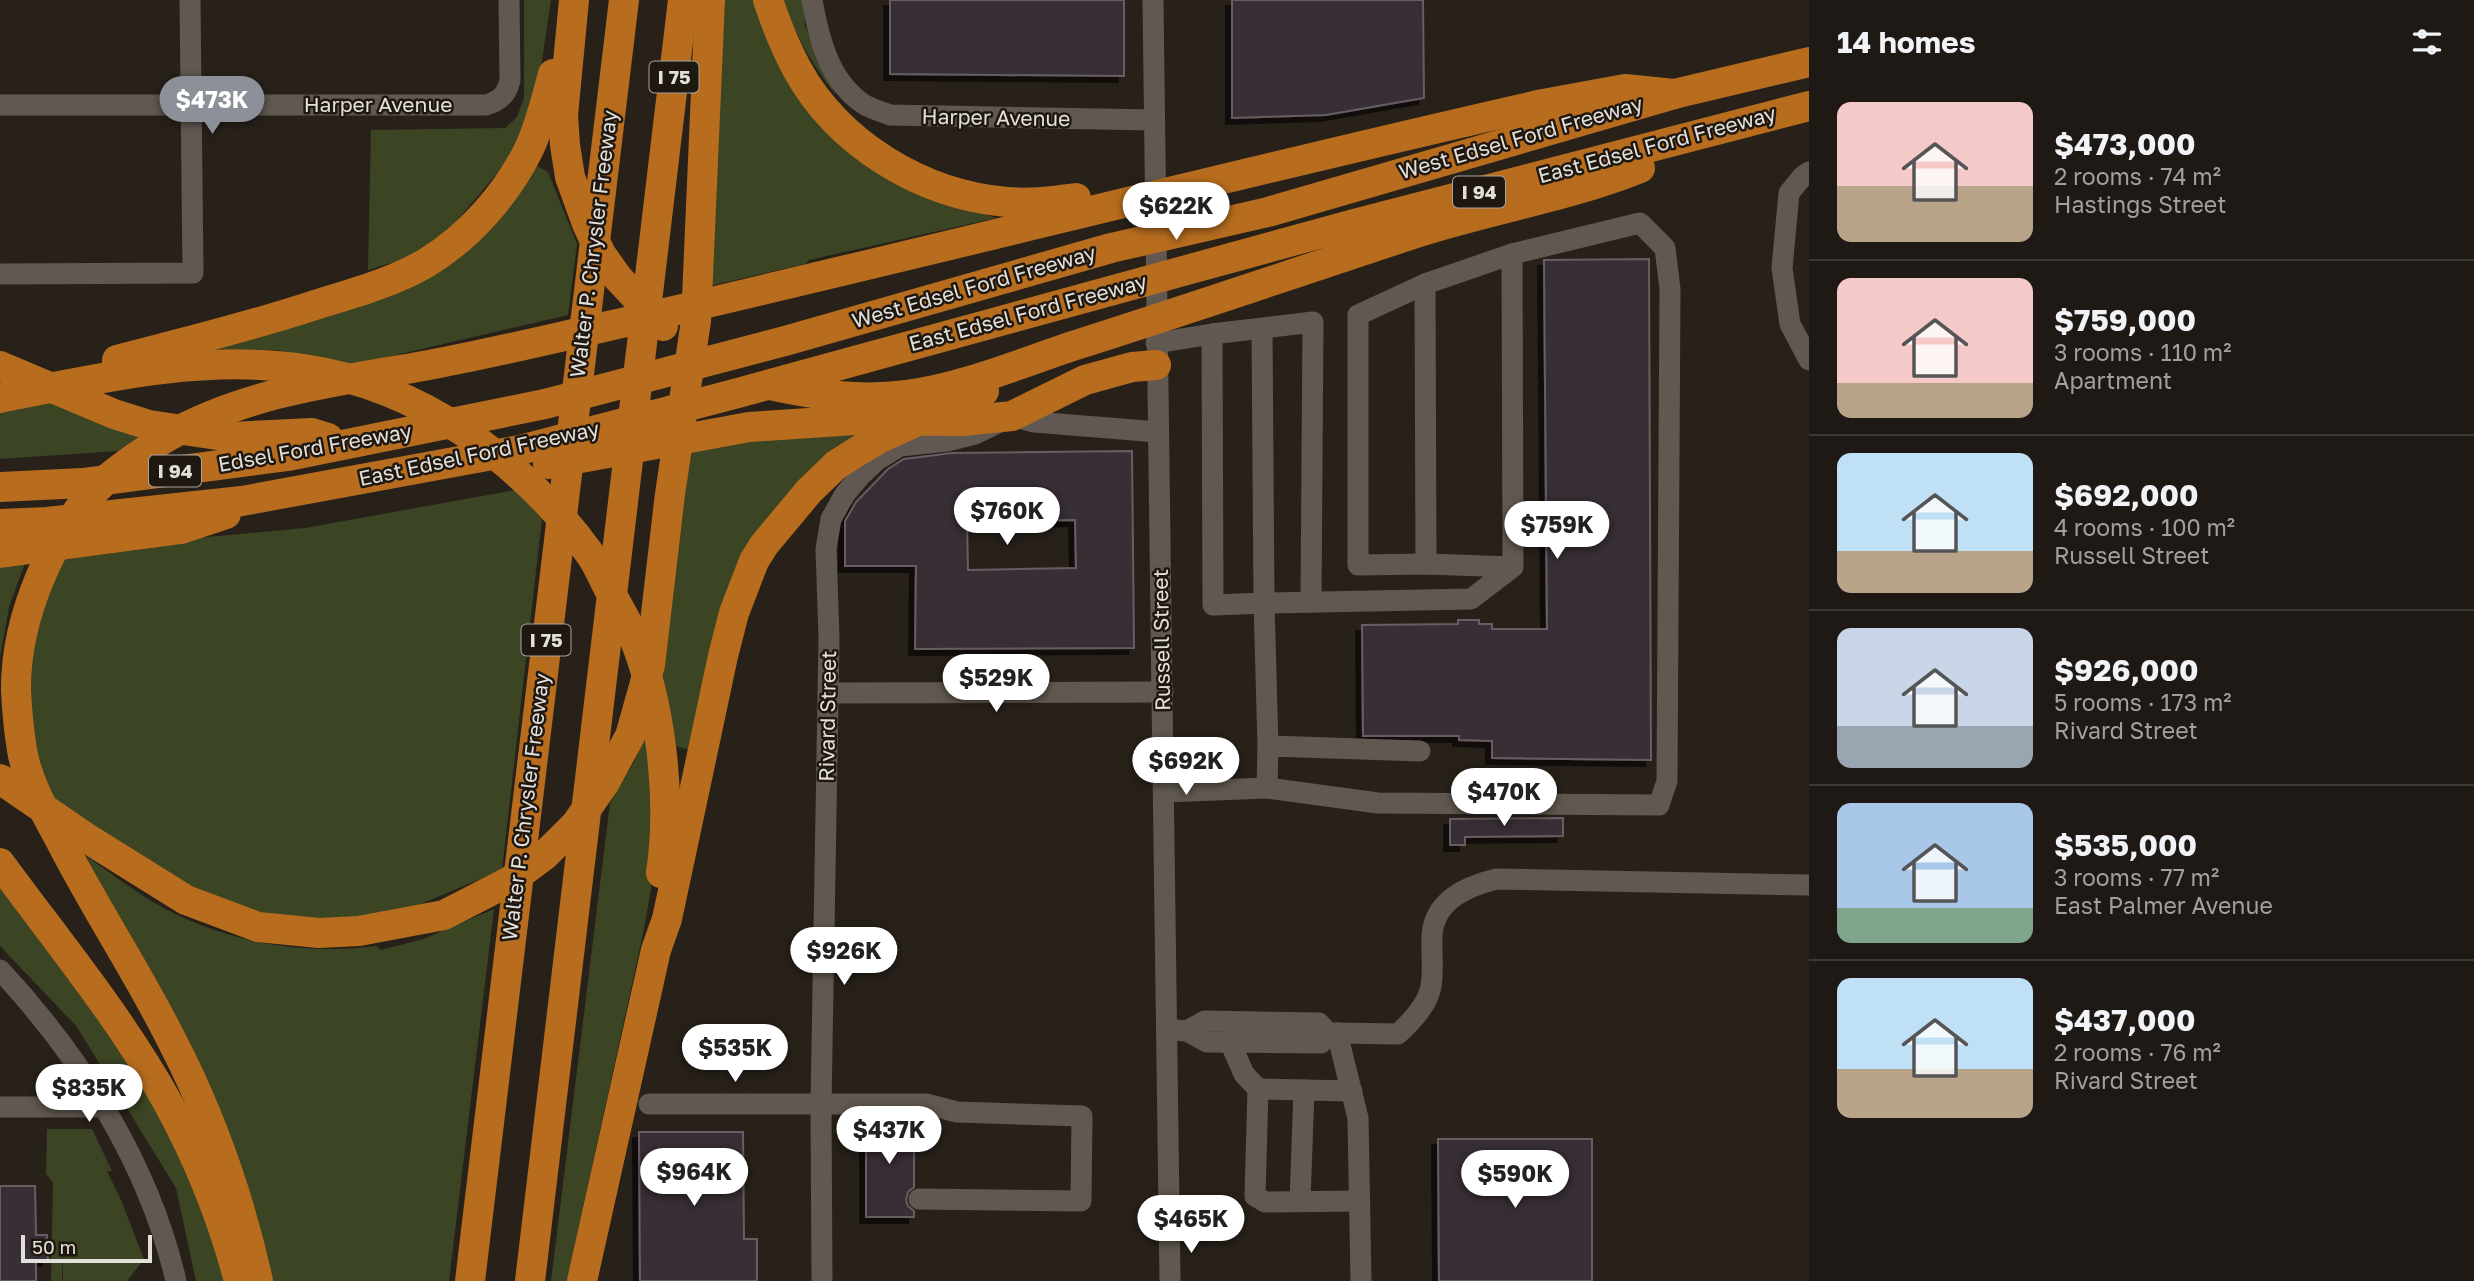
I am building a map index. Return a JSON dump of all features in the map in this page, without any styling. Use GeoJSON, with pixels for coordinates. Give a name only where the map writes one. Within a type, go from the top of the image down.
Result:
{"type":"FeatureCollection","features":[{"type":"Feature","properties":{"kind":"highway","name":"Walter P. Chrysler Freeway"},"geometry":{"type":"LineString","coordinates":[[470,1281],[624,0]]}},
{"type":"Feature","properties":{"kind":"highway","name":"I 75"},"geometry":{"type":"LineString","coordinates":[[530,1281],[682,0]]}},
{"type":"Feature","properties":{"kind":"highway"},"geometry":{"type":"LineString","coordinates":[[0,779],[160,886],[215,912],[258,927],[319,933],[359,931],[444,915],[510,881],[576,824],[604,784],[630,736],[650,665],[670,494],[696,321],[710,0]]}},
{"type":"Feature","properties":{"kind":"highway"},"geometry":{"type":"LineString","coordinates":[[768,0],[792,59],[810,89],[842,127],[870,152],[936,186],[1006,202],[1026,214]]}},
{"type":"Feature","properties":{"kind":"highway"},"geometry":{"type":"LineString","coordinates":[[573,7],[563,115],[566,156],[577,200],[601,254],[618,278],[658,323],[699,352],[763,383],[812,394],[872,398],[905,395],[953,385],[1430,228],[1551,197],[1622,175],[1657,161],[1704,133]]}},
{"type":"Feature","properties":{"kind":"highway"},"geometry":{"type":"LineString","coordinates":[[0,396],[104,370],[274,318],[353,293],[425,264],[471,228],[491,207],[529,149],[543,111],[573,7]]}},
{"type":"Feature","properties":{"kind":"highway","name":"West Edsel Ford Freeway"},"geometry":{"type":"LineString","coordinates":[[545,404],[785,341],[1111,248],[1268,212],[1674,94],[1809,62]]}},
{"type":"Feature","properties":{"kind":"highway"},"geometry":{"type":"LineString","coordinates":[[258,1281],[246,1230],[219,1144],[191,1080],[169,1034],[73,865],[35,792],[22,754],[16,692],[18,657],[35,590],[60,536],[105,480],[149,448],[204,417],[325,383],[433,365],[745,295],[1026,214],[1107,206],[1596,93],[1625,89],[1674,94]]}},
{"type":"Feature","properties":{"kind":"highway","name":"East Edsel Ford Freeway"},"geometry":{"type":"LineString","coordinates":[[242,501],[520,450],[1266,248],[1809,106]]}},
{"type":"Feature","properties":{"kind":"highway"},"geometry":{"type":"LineString","coordinates":[[582,1281],[656,950],[667,919],[723,656],[734,614],[754,561],[809,491],[836,465],[869,445],[1108,335]]}},
{"type":"Feature","properties":{"kind":"highway"},"geometry":{"type":"LineString","coordinates":[[447,464],[499,472],[749,427],[855,420],[962,421],[1012,416],[1085,380],[1132,367],[1156,354]]}},
{"type":"Feature","properties":{"kind":"highway"},"geometry":{"type":"LineString","coordinates":[[104,370],[229,365],[302,369],[335,375],[400,396],[470,434],[539,493],[591,555],[632,633],[657,725],[663,774],[664,849],[654,916],[656,950]]}},
{"type":"Feature","properties":{"kind":"highway"},"geometry":{"type":"LineString","coordinates":[[0,366],[102,409],[149,425],[231,437],[312,433],[348,444]]}},
{"type":"Feature","properties":{"kind":"highway","name":"Edsel Ford Freeway"},"geometry":{"type":"LineString","coordinates":[[0,487],[83,483],[288,456],[545,404]]}},
{"type":"Feature","properties":{"kind":"highway"},"geometry":{"type":"LineString","coordinates":[[0,553],[181,530],[225,516],[242,501]]}},
{"type":"Feature","properties":{"kind":"highway","name":"Edsel Ford Freeway"},"geometry":{"type":"LineString","coordinates":[[0,524],[47,522],[242,501]]}},
{"type":"Feature","properties":{"kind":"highway"},"geometry":{"type":"LineString","coordinates":[[0,863],[91,986],[169,1104],[206,1187],[239,1281]]}},
{"type":"Feature","properties":{"kind":"street"},"geometry":{"type":"LineString","coordinates":[[0,274],[193,273],[190,0]]}},
{"type":"Feature","properties":{"kind":"street","name":"Harper Avenue"},"geometry":{"type":"LineString","coordinates":[[0,105],[486,105],[502,97],[510,80],[509,0]]}},
{"type":"Feature","properties":{"kind":"street","name":"Harper Avenue"},"geometry":{"type":"LineString","coordinates":[[812,0],[820,40],[833,71],[865,104],[890,115],[1154,120]]}},
{"type":"Feature","properties":{"kind":"street","name":"Russell Street"},"geometry":{"type":"LineString","coordinates":[[1153,0],[1164,792],[1177,1030],[1170,1281]]}},
{"type":"Feature","properties":{"kind":"street"},"geometry":{"type":"LineString","coordinates":[[1809,172],[1788,193],[1782,268],[1790,324],[1809,360]]}},
{"type":"Feature","properties":{"kind":"street"},"geometry":{"type":"LineString","coordinates":[[1164,792],[1268,788],[1378,803],[1659,805],[1667,781],[1670,289],[1665,248],[1640,223],[1512,254],[1425,284],[1358,315],[1358,565],[1513,566]]}},
{"type":"Feature","properties":{"kind":"street"},"geometry":{"type":"LineString","coordinates":[[1512,254],[1513,566]]}},
{"type":"Feature","properties":{"kind":"street"},"geometry":{"type":"LineString","coordinates":[[1425,284],[1426,564]]}},
{"type":"Feature","properties":{"kind":"street"},"geometry":{"type":"LineString","coordinates":[[1156,354],[1212,334],[1312,323],[1311,602]]}},
{"type":"Feature","properties":{"kind":"street"},"geometry":{"type":"LineString","coordinates":[[1262,328],[1268,788]]}},
{"type":"Feature","properties":{"kind":"street"},"geometry":{"type":"LineString","coordinates":[[1212,334],[1213,605],[1471,599],[1513,566]]}},
{"type":"Feature","properties":{"kind":"street"},"geometry":{"type":"LineString","coordinates":[[1012,416],[1034,422],[1158,432]]}},
{"type":"Feature","properties":{"kind":"street","name":"Rivard Street"},"geometry":{"type":"LineString","coordinates":[[822,1281],[821,1105],[829,638],[826,549],[831,519],[845,494],[877,460],[900,446],[947,441],[975,434],[1012,416]]}},
{"type":"Feature","properties":{"kind":"street"},"geometry":{"type":"LineString","coordinates":[[828,693],[1163,692]]}},
{"type":"Feature","properties":{"kind":"street"},"geometry":{"type":"LineString","coordinates":[[1268,746],[1420,751]]}},
{"type":"Feature","properties":{"kind":"street"},"geometry":{"type":"LineString","coordinates":[[1177,1030],[1205,1021],[1318,1023],[1333,1033],[1398,1034],[1416,1018],[1431,988],[1432,934],[1436,916],[1445,905],[1474,885],[1496,879],[1809,885]]}},
{"type":"Feature","properties":{"kind":"street"},"geometry":{"type":"LineString","coordinates":[[0,970],[46,1023],[104,1107],[142,1183],[160,1228],[176,1281]]}},
{"type":"Feature","properties":{"kind":"street"},"geometry":{"type":"LineString","coordinates":[[1177,1030],[1207,1042],[1321,1043],[1333,1033]]}},
{"type":"Feature","properties":{"kind":"street"},"geometry":{"type":"LineString","coordinates":[[1333,1033],[1358,1118],[1361,1281]]}},
{"type":"Feature","properties":{"kind":"street"},"geometry":{"type":"LineString","coordinates":[[1230,1042],[1244,1074],[1258,1089],[1255,1196],[1265,1202],[1360,1201]]}},
{"type":"Feature","properties":{"kind":"street"},"geometry":{"type":"LineString","coordinates":[[1258,1089],[1352,1091]]}},
{"type":"Feature","properties":{"kind":"street"},"geometry":{"type":"LineString","coordinates":[[1300,1202],[1304,1090]]}},
{"type":"Feature","properties":{"kind":"street"},"geometry":{"type":"LineString","coordinates":[[649,1104],[926,1104],[957,1112],[1083,1116],[1081,1201],[919,1199]]}},
{"type":"Feature","properties":{"kind":"street"},"geometry":{"type":"LineString","coordinates":[[0,1107],[104,1107]]}},
{"type":"Feature","properties":{"kind":"green space"},"geometry":{"type":"Polygon","coordinates":[[[524,0],[551,0],[537,94],[514,153],[455,223],[404,259],[368,270],[371,130],[505,128],[517,117],[524,98],[524,0]]]}},
{"type":"Feature","properties":{"kind":"green space"},"geometry":{"type":"Polygon","coordinates":[[[725,0],[757,0],[783,74],[941,200],[996,218],[809,260],[805,264],[709,286],[725,0]]]}},
{"type":"Feature","properties":{"kind":"green space"},"geometry":{"type":"Polygon","coordinates":[[[782,0],[804,0],[805,26],[835,94],[805,49],[782,0]]]}},
{"type":"Feature","properties":{"kind":"green space"},"geometry":{"type":"Polygon","coordinates":[[[537,166],[548,172],[577,244],[568,315],[353,365],[277,350],[192,349],[370,299],[537,166]]]}},
{"type":"Feature","properties":{"kind":"green space"},"geometry":{"type":"Polygon","coordinates":[[[58,401],[177,447],[0,459],[0,412],[58,401]]]}},
{"type":"Feature","properties":{"kind":"green space"},"geometry":{"type":"Polygon","coordinates":[[[887,429],[789,498],[689,750],[669,744],[653,842],[651,889],[643,934],[567,1281],[551,1281],[610,803],[634,762],[649,726],[689,452],[740,441],[887,429]]]}},
{"type":"Feature","properties":{"kind":"green space"},"geometry":{"type":"Polygon","coordinates":[[[515,490],[542,519],[502,870],[392,916],[287,927],[203,902],[52,806],[33,758],[25,685],[35,623],[67,550],[305,528],[515,490]]]}},
{"type":"Feature","properties":{"kind":"green space"},"geometry":{"type":"Polygon","coordinates":[[[25,563],[9,607],[0,658],[0,568],[25,563]]]}},
{"type":"Feature","properties":{"kind":"green space"},"geometry":{"type":"Polygon","coordinates":[[[86,856],[144,897],[178,915],[233,936],[290,947],[348,949],[376,946],[381,950],[423,939],[494,909],[449,1281],[271,1281],[129,941],[86,856]]]}},
{"type":"Feature","properties":{"kind":"green space"},"geometry":{"type":"Polygon","coordinates":[[[0,883],[93,1010],[145,1089],[191,1183],[227,1281],[196,1281],[176,1188],[77,1027],[0,946],[0,883]]]}},
{"type":"Feature","properties":{"kind":"green space"},"geometry":{"type":"Polygon","coordinates":[[[47,1129],[92,1129],[112,1171],[107,1171],[144,1259],[127,1281],[63,1281],[63,1246],[62,1281],[51,1281],[53,1182],[46,1174],[47,1129]]]}},
{"type":"Feature","properties":{"kind":"building"},"geometry":{"type":"Polygon","coordinates":[[[890,0],[1124,0],[1124,76],[890,74],[890,0]]]}},
{"type":"Feature","properties":{"kind":"building"},"geometry":{"type":"Polygon","coordinates":[[[1232,0],[1423,0],[1424,98],[1326,115],[1232,118],[1232,0]]]}},
{"type":"Feature","properties":{"kind":"building"},"geometry":{"type":"Polygon","coordinates":[[[1649,259],[1651,760],[1492,758],[1492,741],[1459,740],[1459,736],[1363,736],[1362,625],[1458,624],[1458,620],[1479,620],[1479,624],[1492,624],[1492,629],[1547,629],[1544,260],[1649,259]]]}},
{"type":"Feature","properties":{"kind":"building"},"geometry":{"type":"Polygon","coordinates":[[[1132,451],[1134,648],[915,649],[916,566],[845,566],[845,521],[856,502],[888,469],[904,459],[952,453],[1132,451]],[[1075,520],[967,521],[968,570],[1076,568],[1075,520]]]}},
{"type":"Feature","properties":{"kind":"building"},"geometry":{"type":"Polygon","coordinates":[[[1563,818],[1563,836],[1465,837],[1465,845],[1450,845],[1450,819],[1563,818]]]}},
{"type":"Feature","properties":{"kind":"building"},"geometry":{"type":"Polygon","coordinates":[[[866,1117],[914,1117],[914,1187],[908,1192],[906,1200],[914,1211],[914,1217],[866,1217],[866,1117]]]}},
{"type":"Feature","properties":{"kind":"building"},"geometry":{"type":"Polygon","coordinates":[[[639,1132],[743,1132],[744,1239],[757,1239],[757,1281],[640,1281],[639,1132]]]}},
{"type":"Feature","properties":{"kind":"building"},"geometry":{"type":"Polygon","coordinates":[[[1438,1139],[1592,1139],[1592,1281],[1439,1281],[1438,1139]]]}},
{"type":"Feature","properties":{"kind":"building"},"geometry":{"type":"Polygon","coordinates":[[[0,1186],[35,1186],[36,1235],[47,1235],[48,1260],[36,1260],[36,1281],[0,1281],[0,1186]]]}}]}
